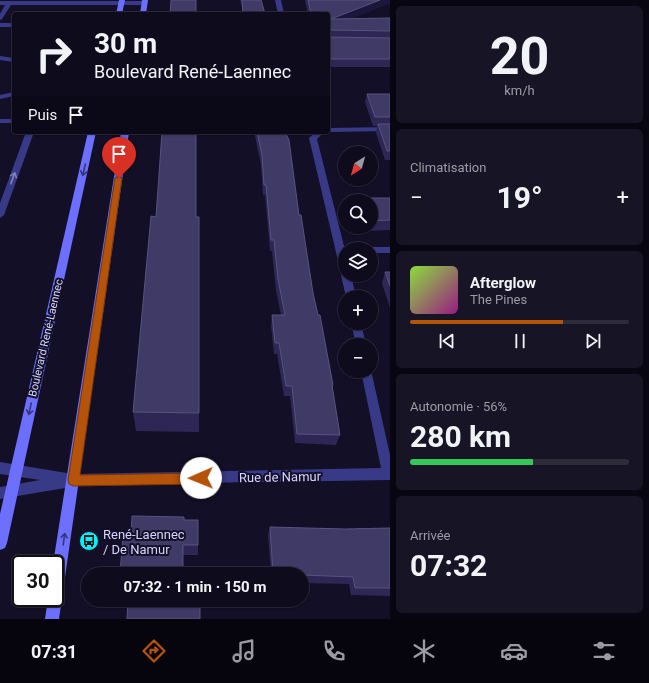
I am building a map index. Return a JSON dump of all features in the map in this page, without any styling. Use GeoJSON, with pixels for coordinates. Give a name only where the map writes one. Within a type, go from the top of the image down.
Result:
{"type":"FeatureCollection","features":[{"type":"Feature","properties":{"kind":"street"},"geometry":{"type":"LineString","coordinates":[[278,0],[281,12]]}},
{"type":"Feature","properties":{"kind":"street"},"geometry":{"type":"LineString","coordinates":[[119,12],[122,1]]}},
{"type":"Feature","properties":{"kind":"street"},"geometry":{"type":"LineString","coordinates":[[0,3],[145,1],[143,12]]}},
{"type":"Feature","properties":{"kind":"street"},"geometry":{"type":"LineString","coordinates":[[0,18],[9,3]]}},
{"type":"Feature","properties":{"kind":"street"},"geometry":{"type":"LineString","coordinates":[[0,25],[12,25]]}},
{"type":"Feature","properties":{"kind":"street"},"geometry":{"type":"LineString","coordinates":[[0,29],[12,29]]}},
{"type":"Feature","properties":{"kind":"street"},"geometry":{"type":"LineString","coordinates":[[0,58],[12,60]]}},
{"type":"Feature","properties":{"kind":"street"},"geometry":{"type":"LineString","coordinates":[[0,97],[12,94]]}},
{"type":"Feature","properties":{"kind":"street"},"geometry":{"type":"LineString","coordinates":[[0,121],[12,121]]}},
{"type":"Feature","properties":{"kind":"street"},"geometry":{"type":"LineString","coordinates":[[330,130],[390,130]]}},
{"type":"Feature","properties":{"kind":"street"},"geometry":{"type":"LineString","coordinates":[[0,214],[29,134]]}},
{"type":"Feature","properties":{"kind":"street","name":"Boulevard René-Laennec"},"geometry":{"type":"LineString","coordinates":[[0,543],[6,492],[16,471],[92,134]]}},
{"type":"Feature","properties":{"kind":"street"},"geometry":{"type":"LineString","coordinates":[[52,619],[125,134]]}},
{"type":"Feature","properties":{"kind":"street"},"geometry":{"type":"LineString","coordinates":[[318,134],[313,138],[341,242]]}},
{"type":"Feature","properties":{"kind":"street"},"geometry":{"type":"LineString","coordinates":[[378,250],[390,250]]}},
{"type":"Feature","properties":{"kind":"street"},"geometry":{"type":"LineString","coordinates":[[368,378],[389,474]]}},
{"type":"Feature","properties":{"kind":"street","name":"Rue de Namur"},"geometry":{"type":"LineString","coordinates":[[0,468],[73,480]]}},
{"type":"Feature","properties":{"kind":"street","name":"Rue de Namur"},"geometry":{"type":"LineString","coordinates":[[6,492],[73,480],[389,474]]}},
{"type":"Feature","properties":{"kind":"building"},"geometry":{"type":"Polygon","coordinates":[[[171,0],[196,0],[196,12],[170,12],[171,0]]]}},
{"type":"Feature","properties":{"kind":"building"},"geometry":{"type":"Polygon","coordinates":[[[242,0],[261,0],[264,12],[243,12],[242,0]]]}},
{"type":"Feature","properties":{"kind":"building"},"geometry":{"type":"Polygon","coordinates":[[[308,0],[380,0],[331,19],[390,18],[390,31],[330,30],[330,12],[311,12],[308,0]]]}},
{"type":"Feature","properties":{"kind":"building"},"geometry":{"type":"Polygon","coordinates":[[[330,37],[390,38],[390,59],[331,59],[330,37]]]}},
{"type":"Feature","properties":{"kind":"building"},"geometry":{"type":"Polygon","coordinates":[[[367,94],[390,94],[390,117],[375,117],[367,94]]]}},
{"type":"Feature","properties":{"kind":"building"},"geometry":{"type":"Polygon","coordinates":[[[378,124],[390,124],[390,151],[387,151],[378,124]]]}},
{"type":"Feature","properties":{"kind":"building"},"geometry":{"type":"Polygon","coordinates":[[[162,134],[196,134],[196,217],[199,217],[199,413],[133,412],[151,216],[156,217],[162,134]]]}},
{"type":"Feature","properties":{"kind":"building"},"geometry":{"type":"Polygon","coordinates":[[[257,134],[286,134],[289,140],[299,215],[301,215],[313,293],[318,315],[320,315],[333,385],[340,435],[297,434],[292,386],[286,386],[279,343],[275,343],[272,315],[285,315],[278,279],[274,240],[271,240],[262,155],[257,134]]]}},
{"type":"Feature","properties":{"kind":"building"},"geometry":{"type":"Polygon","coordinates":[[[378,198],[390,198],[390,220],[378,221],[378,198]]]}},
{"type":"Feature","properties":{"kind":"building"},"geometry":{"type":"Polygon","coordinates":[[[385,272],[390,272],[390,286],[385,272]]]}},
{"type":"Feature","properties":{"kind":"building"},"geometry":{"type":"Polygon","coordinates":[[[132,516],[184,517],[184,520],[198,520],[198,545],[183,545],[183,567],[121,567],[123,535],[131,535],[132,516]]]}},
{"type":"Feature","properties":{"kind":"building"},"geometry":{"type":"Polygon","coordinates":[[[270,527],[345,529],[390,528],[390,588],[355,588],[353,577],[309,575],[309,567],[273,567],[270,527]]]}},
{"type":"Feature","properties":{"kind":"building"},"geometry":{"type":"Polygon","coordinates":[[[128,607],[200,607],[200,619],[127,619],[128,607]]]}},
{"type":"Feature","properties":{"kind":"place","name":"René-Laennec / De Namur"},"geometry":{"type":"Point","coordinates":[89,541]}},
{"type":"Feature","properties":{"kind":"route"},"geometry":{"type":"LineString","coordinates":[[119,178],[73,480],[201,478]]}}]}
